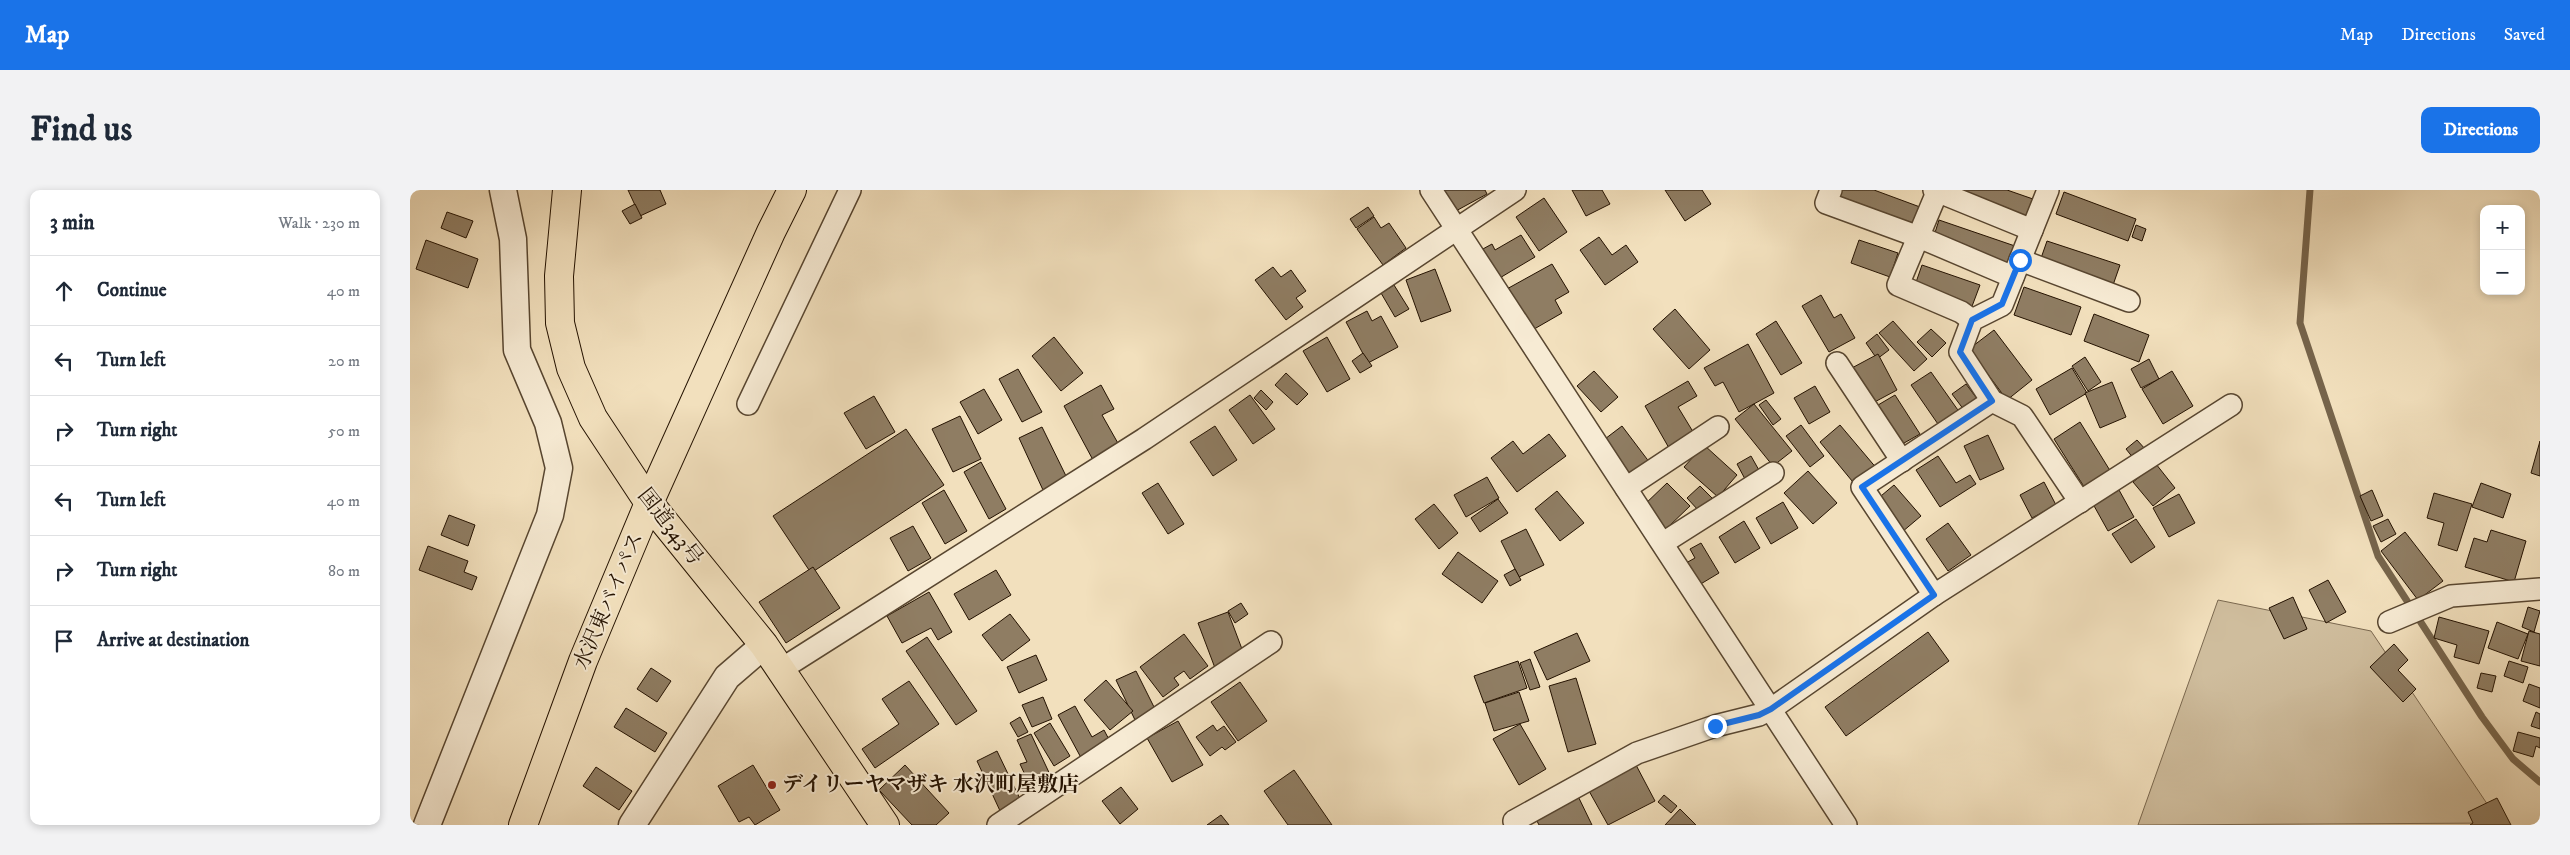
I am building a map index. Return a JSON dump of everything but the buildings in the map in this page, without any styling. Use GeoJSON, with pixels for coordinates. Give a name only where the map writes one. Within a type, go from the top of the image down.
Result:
{"type":"FeatureCollection","features":[{"type":"Feature","properties":{"kind":"highway","name":"国道343号"},"geometry":{"type":"LineString","coordinates":[[567,190],[559,276],[560,322],[571,368],[592,418],[649,504],[764,646],[885,825]]}},
{"type":"Feature","properties":{"kind":"highway","name":"水沢東バイパス"},"geometry":{"type":"LineString","coordinates":[[523,825],[583,661],[649,504],[771,232],[792,190]]}},
{"type":"Feature","properties":{"kind":"street"},"geometry":{"type":"LineString","coordinates":[[427,825],[550,515],[559,468],[548,423],[517,350],[513,239],[503,190]]}},
{"type":"Feature","properties":{"kind":"street"},"geometry":{"type":"LineString","coordinates":[[748,404],[850,190]]}},
{"type":"Feature","properties":{"kind":"street"},"geometry":{"type":"LineString","coordinates":[[1431,190],[1846,825]]}},
{"type":"Feature","properties":{"kind":"street"},"geometry":{"type":"LineString","coordinates":[[780,670],[1144,439],[1515,190]]}},
{"type":"Feature","properties":{"kind":"street"},"geometry":{"type":"LineString","coordinates":[[1831,190],[1826,203],[1918,237],[2129,301]]}},
{"type":"Feature","properties":{"kind":"street"},"geometry":{"type":"LineString","coordinates":[[1972,320],[1961,312],[1898,285],[1937,190],[2032,230]]}},
{"type":"Feature","properties":{"kind":"street"},"geometry":{"type":"LineString","coordinates":[[2048,190],[2002,304],[1972,320],[1960,352],[1992,401],[2022,416],[2080,502]]}},
{"type":"Feature","properties":{"kind":"street"},"geometry":{"type":"LineString","coordinates":[[1837,363],[1902,461]]}},
{"type":"Feature","properties":{"kind":"street"},"geometry":{"type":"LineString","coordinates":[[1934,595],[1862,487],[1992,401]]}},
{"type":"Feature","properties":{"kind":"street"},"geometry":{"type":"LineString","coordinates":[[1517,825],[1514,821],[1637,753],[1715,726],[1759,715],[1771,709],[1934,595],[2231,405]]}},
{"type":"Feature","properties":{"kind":"street"},"geometry":{"type":"LineString","coordinates":[[1626,488],[1718,427]]}},
{"type":"Feature","properties":{"kind":"street"},"geometry":{"type":"LineString","coordinates":[[1663,543],[1773,473]]}},
{"type":"Feature","properties":{"kind":"street"},"geometry":{"type":"LineString","coordinates":[[2389,622],[2451,596],[2540,589]]}},
{"type":"Feature","properties":{"kind":"street"},"geometry":{"type":"LineString","coordinates":[[998,825],[1271,642]]}},
{"type":"Feature","properties":{"kind":"street"},"geometry":{"type":"LineString","coordinates":[[632,825],[727,677],[764,646]]}},
{"type":"Feature","properties":{"kind":"shaded area"},"geometry":{"type":"Polygon","coordinates":[[[2218,600],[2371,631],[2500,823],[2138,825],[2218,600]]]}},
{"type":"Feature","properties":{"kind":"waterway"},"geometry":{"type":"LineString","coordinates":[[2310,190],[2300,323],[2378,556],[2482,717],[2513,759],[2540,782]]}},
{"type":"Feature","properties":{"kind":"place","name":"デイリーヤマザキ 水沢町屋敷店"},"geometry":{"type":"Point","coordinates":[772,785]}},
{"type":"Feature","properties":{"kind":"route"},"geometry":{"type":"LineString","coordinates":[[1715,726],[1759,715],[1771,709],[1934,595],[1862,487],[1992,401],[1960,352],[1972,320],[2002,304],[2020,260]]}}]}
